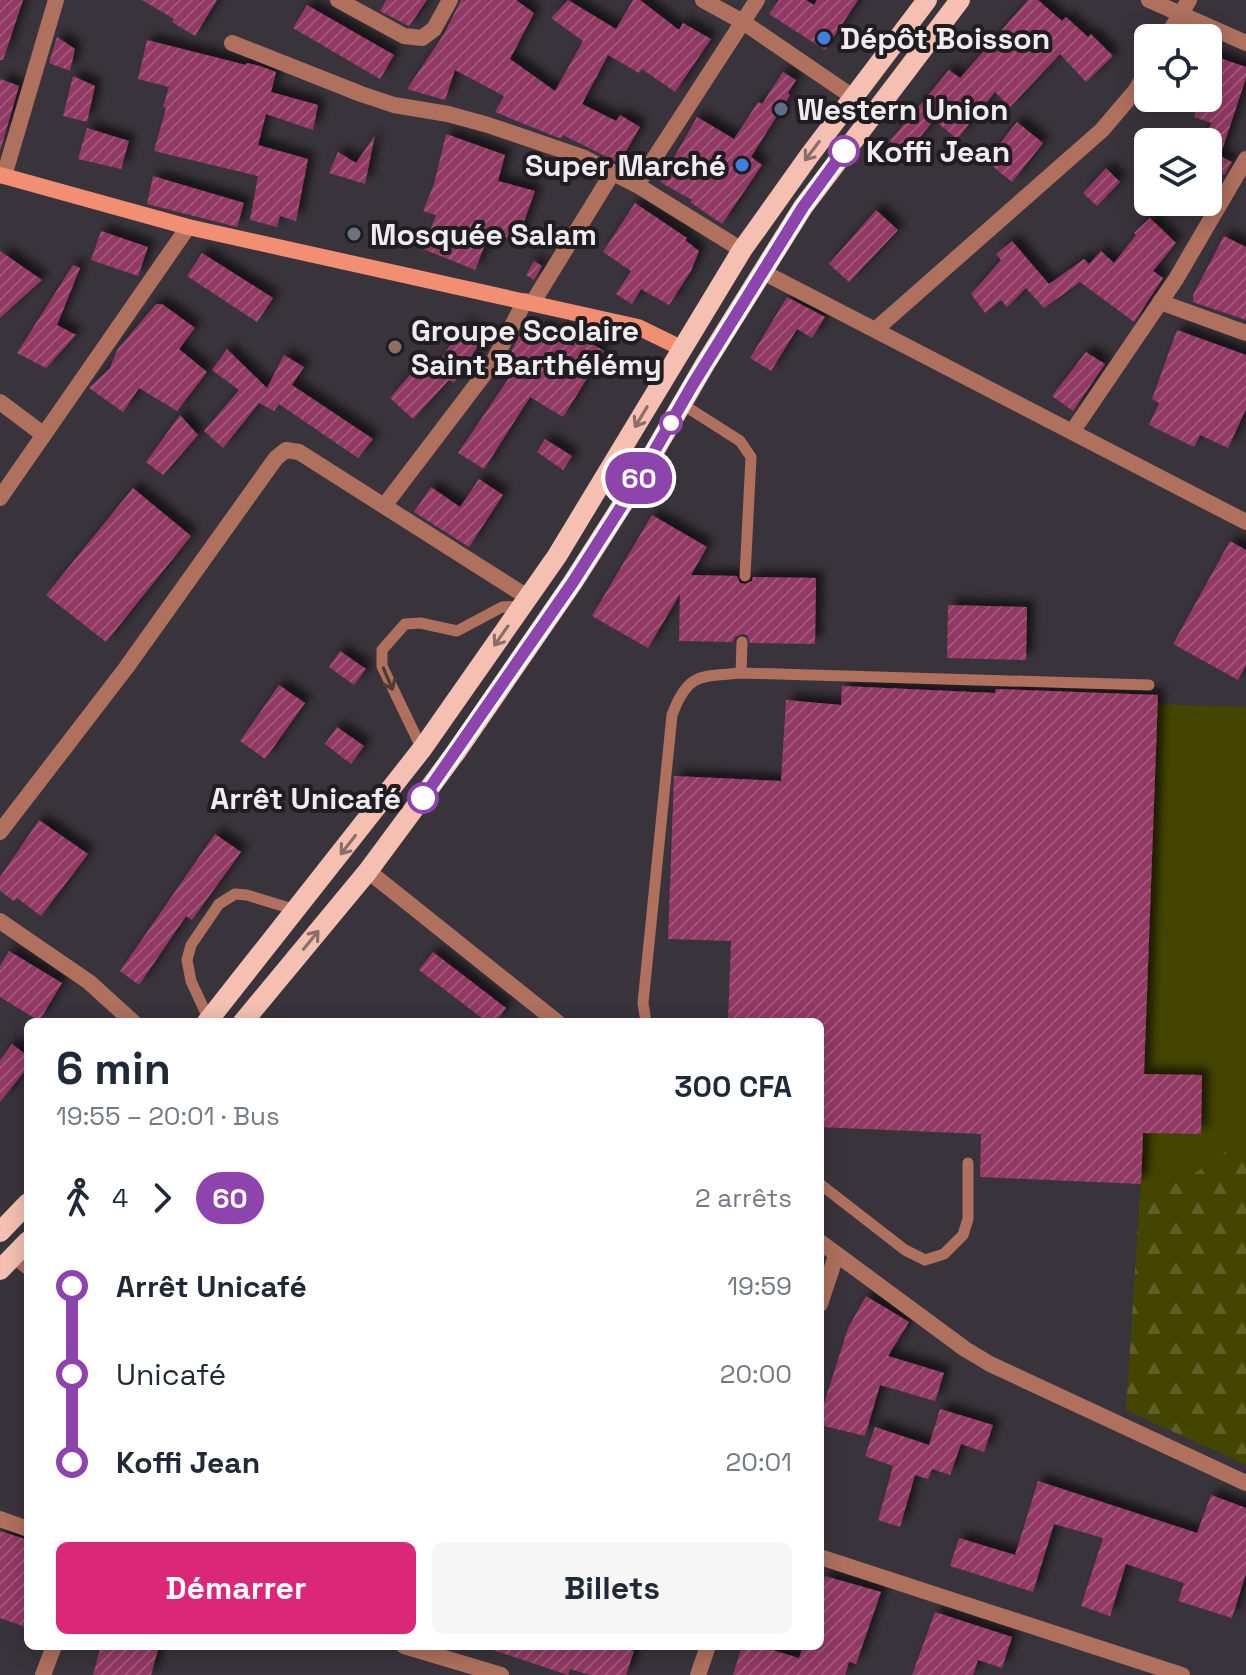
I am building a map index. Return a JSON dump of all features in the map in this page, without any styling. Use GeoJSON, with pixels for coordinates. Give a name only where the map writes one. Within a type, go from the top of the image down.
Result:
{"type":"FeatureCollection","features":[{"type":"Feature","properties":{"kind":"main road"},"geometry":{"type":"LineString","coordinates":[[210,1018],[422,749],[526,602],[742,250],[927,0]]}},
{"type":"Feature","properties":{"kind":"main road"},"geometry":{"type":"LineString","coordinates":[[246,1018],[368,871],[422,799],[573,582],[803,207],[960,0]]}},
{"type":"Feature","properties":{"kind":"main road"},"geometry":{"type":"LineString","coordinates":[[681,348],[705,364]]}},
{"type":"Feature","properties":{"kind":"main road"},"geometry":{"type":"LineString","coordinates":[[257,960],[280,978]]}},
{"type":"Feature","properties":{"kind":"main road"},"geometry":{"type":"LineString","coordinates":[[0,1232],[24,1207]]}},
{"type":"Feature","properties":{"kind":"street"},"geometry":{"type":"LineString","coordinates":[[56,0],[2,176],[188,227],[638,327],[681,348]]}},
{"type":"Feature","properties":{"kind":"street"},"geometry":{"type":"LineString","coordinates":[[338,0],[404,36],[422,38],[434,29],[450,0]]}},
{"type":"Feature","properties":{"kind":"street"},"geometry":{"type":"LineString","coordinates":[[703,0],[743,22],[853,97]]}},
{"type":"Feature","properties":{"kind":"street"},"geometry":{"type":"LineString","coordinates":[[637,185],[757,0]]}},
{"type":"Feature","properties":{"kind":"street"},"geometry":{"type":"LineString","coordinates":[[1149,0],[1184,7],[1246,43]]}},
{"type":"Feature","properties":{"kind":"street"},"geometry":{"type":"LineString","coordinates":[[232,43],[394,105],[448,114],[530,137],[613,172],[742,250]]}},
{"type":"Feature","properties":{"kind":"street"},"geometry":{"type":"LineString","coordinates":[[875,330],[1102,130],[1134,92]]}},
{"type":"Feature","properties":{"kind":"street"},"geometry":{"type":"LineString","coordinates":[[1072,432],[1160,302],[1246,159]]}},
{"type":"Feature","properties":{"kind":"street"},"geometry":{"type":"LineString","coordinates":[[384,506],[492,364],[613,172]]}},
{"type":"Feature","properties":{"kind":"street"},"geometry":{"type":"LineString","coordinates":[[0,498],[188,227]]}},
{"type":"Feature","properties":{"kind":"street"},"geometry":{"type":"LineString","coordinates":[[763,272],[1246,522]]}},
{"type":"Feature","properties":{"kind":"street"},"geometry":{"type":"LineString","coordinates":[[1160,302],[1246,333]]}},
{"type":"Feature","properties":{"kind":"street"},"geometry":{"type":"LineString","coordinates":[[0,402],[44,435]]}},
{"type":"Feature","properties":{"kind":"street"},"geometry":{"type":"LineString","coordinates":[[0,832],[126,668],[276,458],[286,450],[299,452],[526,602]]}},
{"type":"Feature","properties":{"kind":"street"},"geometry":{"type":"LineString","coordinates":[[368,871],[552,1018]]}},
{"type":"Feature","properties":{"kind":"street"},"geometry":{"type":"LineString","coordinates":[[0,921],[89,982],[129,1018]]}},
{"type":"Feature","properties":{"kind":"street"},"geometry":{"type":"LineString","coordinates":[[824,1246],[990,1364],[1246,1483]]}},
{"type":"Feature","properties":{"kind":"street"},"geometry":{"type":"LineString","coordinates":[[824,1292],[836,1256]]}},
{"type":"Feature","properties":{"kind":"street"},"geometry":{"type":"LineString","coordinates":[[0,1519],[24,1528]]}},
{"type":"Feature","properties":{"kind":"street"},"geometry":{"type":"LineString","coordinates":[[824,1558],[1182,1675]]}},
{"type":"Feature","properties":{"kind":"street"},"geometry":{"type":"LineString","coordinates":[[43,1675],[52,1650]]}},
{"type":"Feature","properties":{"kind":"street"},"geometry":{"type":"LineString","coordinates":[[417,1650],[501,1675]]}},
{"type":"Feature","properties":{"kind":"street"},"geometry":{"type":"LineString","coordinates":[[698,1675],[707,1650]]}},
{"type":"Feature","properties":{"kind":"lane"},"geometry":{"type":"LineString","coordinates":[[682,404],[740,441],[751,457],[745,576]]}},
{"type":"Feature","properties":{"kind":"lane"},"geometry":{"type":"LineString","coordinates":[[422,749],[382,666],[382,650],[405,624],[420,623],[457,631],[502,607],[526,602]]}},
{"type":"Feature","properties":{"kind":"lane"},"geometry":{"type":"LineString","coordinates":[[741,673],[742,642]]}},
{"type":"Feature","properties":{"kind":"lane"},"geometry":{"type":"LineString","coordinates":[[645,1018],[643,1003],[672,715],[680,693],[695,678],[741,673],[1149,685]]}},
{"type":"Feature","properties":{"kind":"lane"},"geometry":{"type":"LineString","coordinates":[[207,1018],[191,981],[187,960],[191,945],[219,904],[235,894],[247,895],[297,911]]}},
{"type":"Feature","properties":{"kind":"lane"},"geometry":{"type":"LineString","coordinates":[[824,1187],[905,1250],[925,1260],[944,1254],[963,1235],[968,1219],[968,1163]]}},
{"type":"Feature","properties":{"kind":"green space"},"geometry":{"type":"Polygon","coordinates":[[[1158,704],[1246,707],[1246,1138],[1191,1176],[1140,1194],[1143,1133],[1201,1134],[1202,1076],[1144,1074],[1158,704]]]}},
{"type":"Feature","properties":{"kind":"green space"},"geometry":{"type":"Polygon","coordinates":[[[1246,1138],[1246,1465],[1126,1410],[1140,1194],[1191,1176],[1246,1138]]]}},
{"type":"Feature","properties":{"kind":"building"},"geometry":{"type":"Polygon","coordinates":[[[0,0],[23,0],[3,60],[0,60],[0,0]]]}},
{"type":"Feature","properties":{"kind":"building"},"geometry":{"type":"Polygon","coordinates":[[[142,0],[217,0],[195,36],[142,0]]]}},
{"type":"Feature","properties":{"kind":"building"},"geometry":{"type":"Polygon","coordinates":[[[386,0],[427,0],[409,26],[380,11],[386,0]]]}},
{"type":"Feature","properties":{"kind":"building"},"geometry":{"type":"Polygon","coordinates":[[[461,0],[516,0],[534,13],[510,59],[555,91],[583,41],[551,18],[568,0],[616,29],[633,0],[640,0],[679,30],[683,23],[711,39],[675,92],[642,69],[639,73],[608,55],[582,104],[616,121],[620,115],[640,127],[619,163],[563,135],[556,137],[495,112],[504,96],[455,70],[445,100],[407,89],[444,34],[461,0]]]}},
{"type":"Feature","properties":{"kind":"building"},"geometry":{"type":"Polygon","coordinates":[[[779,0],[806,0],[814,5],[817,0],[858,0],[825,50],[769,14],[779,0]]]}},
{"type":"Feature","properties":{"kind":"building"},"geometry":{"type":"Polygon","coordinates":[[[1028,0],[1038,0],[1062,21],[1066,17],[1088,37],[1091,34],[1113,56],[1086,82],[1060,54],[1010,107],[995,92],[957,139],[934,120],[906,154],[890,141],[949,70],[960,78],[1028,0]]]}},
{"type":"Feature","properties":{"kind":"building"},"geometry":{"type":"Polygon","coordinates":[[[307,5],[394,55],[380,79],[293,28],[307,5]]]}},
{"type":"Feature","properties":{"kind":"building"},"geometry":{"type":"Polygon","coordinates":[[[57,37],[75,49],[70,71],[49,63],[57,37]]]}},
{"type":"Feature","properties":{"kind":"building"},"geometry":{"type":"Polygon","coordinates":[[[147,40],[276,72],[271,92],[318,105],[313,130],[266,114],[258,145],[308,159],[296,221],[280,216],[277,227],[250,220],[258,176],[154,151],[169,87],[138,79],[147,40]]]}},
{"type":"Feature","properties":{"kind":"building"},"geometry":{"type":"Polygon","coordinates":[[[1222,59],[1246,67],[1246,78],[1222,150],[1222,128],[1208,128],[1212,123],[1194,117],[1196,112],[1222,112],[1222,59]]]}},
{"type":"Feature","properties":{"kind":"building"},"geometry":{"type":"Polygon","coordinates":[[[783,72],[796,80],[751,157],[762,165],[722,224],[690,202],[692,200],[660,182],[697,117],[734,139],[758,102],[762,104],[783,72]]]}},
{"type":"Feature","properties":{"kind":"building"},"geometry":{"type":"Polygon","coordinates":[[[73,76],[95,86],[87,122],[63,116],[73,76]]]}},
{"type":"Feature","properties":{"kind":"building"},"geometry":{"type":"Polygon","coordinates":[[[0,79],[19,86],[0,151],[0,79]]]}},
{"type":"Feature","properties":{"kind":"building"},"geometry":{"type":"Polygon","coordinates":[[[1017,122],[1043,143],[1012,182],[986,161],[1017,122]]]}},
{"type":"Feature","properties":{"kind":"building"},"geometry":{"type":"Polygon","coordinates":[[[87,128],[129,141],[121,169],[78,159],[87,128]]]}},
{"type":"Feature","properties":{"kind":"building"},"geometry":{"type":"Polygon","coordinates":[[[446,134],[505,155],[498,181],[535,191],[517,241],[490,232],[475,270],[423,249],[436,215],[423,211],[434,184],[446,134]]]}},
{"type":"Feature","properties":{"kind":"building"},"geometry":{"type":"Polygon","coordinates":[[[375,135],[365,184],[329,173],[338,152],[356,163],[375,135]]]}},
{"type":"Feature","properties":{"kind":"building"},"geometry":{"type":"Polygon","coordinates":[[[1222,157],[1232,162],[1222,174],[1222,157]]]}},
{"type":"Feature","properties":{"kind":"building"},"geometry":{"type":"Polygon","coordinates":[[[1106,168],[1120,182],[1097,206],[1083,193],[1106,168]]]}},
{"type":"Feature","properties":{"kind":"building"},"geometry":{"type":"Polygon","coordinates":[[[153,176],[244,203],[237,227],[147,204],[153,176]]]}},
{"type":"Feature","properties":{"kind":"building"},"geometry":{"type":"Polygon","coordinates":[[[635,203],[687,238],[685,240],[699,251],[691,271],[669,305],[641,289],[632,304],[616,294],[631,271],[603,252],[635,203]]]}},
{"type":"Feature","properties":{"kind":"building"},"geometry":{"type":"Polygon","coordinates":[[[876,210],[898,230],[849,282],[829,264],[876,210]]]}},
{"type":"Feature","properties":{"kind":"building"},"geometry":{"type":"Polygon","coordinates":[[[1150,218],[1176,243],[1153,271],[1163,278],[1134,322],[1080,282],[1044,308],[1026,288],[1007,307],[1001,300],[985,313],[971,294],[1001,260],[996,254],[1012,241],[1049,284],[1084,259],[1089,264],[1101,251],[1114,263],[1136,235],[1134,233],[1150,218]]]}},
{"type":"Feature","properties":{"kind":"building"},"geometry":{"type":"Polygon","coordinates":[[[101,231],[148,247],[138,276],[91,260],[101,231]]]}},
{"type":"Feature","properties":{"kind":"building"},"geometry":{"type":"Polygon","coordinates":[[[1224,236],[1246,247],[1246,320],[1193,302],[1193,295],[1224,236]]]}},
{"type":"Feature","properties":{"kind":"building"},"geometry":{"type":"Polygon","coordinates":[[[0,251],[42,280],[0,318],[0,251]]]}},
{"type":"Feature","properties":{"kind":"building"},"geometry":{"type":"Polygon","coordinates":[[[202,253],[273,298],[257,322],[187,276],[202,253]]]}},
{"type":"Feature","properties":{"kind":"building"},"geometry":{"type":"Polygon","coordinates":[[[534,261],[542,266],[534,280],[526,275],[534,261]]]}},
{"type":"Feature","properties":{"kind":"building"},"geometry":{"type":"Polygon","coordinates":[[[73,265],[80,268],[57,325],[76,335],[46,368],[17,353],[73,265]]]}},
{"type":"Feature","properties":{"kind":"building"},"geometry":{"type":"Polygon","coordinates":[[[787,297],[825,317],[812,338],[797,329],[771,371],[750,358],[787,297]]]}},
{"type":"Feature","properties":{"kind":"building"},"geometry":{"type":"Polygon","coordinates":[[[156,304],[162,304],[195,328],[179,349],[207,372],[177,411],[139,388],[123,412],[89,388],[110,368],[117,350],[156,304]]]}},
{"type":"Feature","properties":{"kind":"building"},"geometry":{"type":"Polygon","coordinates":[[[463,325],[483,338],[454,383],[449,380],[413,419],[390,398],[420,363],[431,374],[463,325]]]}},
{"type":"Feature","properties":{"kind":"building"},"geometry":{"type":"Polygon","coordinates":[[[541,326],[573,346],[579,336],[604,351],[563,417],[530,397],[484,469],[458,453],[519,363],[509,356],[519,336],[530,344],[541,326]]]}},
{"type":"Feature","properties":{"kind":"building"},"geometry":{"type":"Polygon","coordinates":[[[1177,330],[1246,355],[1246,409],[1228,448],[1200,435],[1194,447],[1149,425],[1159,403],[1152,399],[1177,330]]]}},
{"type":"Feature","properties":{"kind":"building"},"geometry":{"type":"Polygon","coordinates":[[[227,349],[267,388],[284,355],[304,367],[292,385],[373,439],[358,458],[279,404],[274,411],[259,403],[223,448],[204,431],[239,390],[212,370],[227,349]]]}},
{"type":"Feature","properties":{"kind":"building"},"geometry":{"type":"Polygon","coordinates":[[[1086,352],[1105,364],[1073,411],[1052,396],[1086,352]]]}},
{"type":"Feature","properties":{"kind":"building"},"geometry":{"type":"Polygon","coordinates":[[[180,415],[198,435],[163,475],[146,462],[180,415]]]}},
{"type":"Feature","properties":{"kind":"building"},"geometry":{"type":"Polygon","coordinates":[[[545,439],[572,456],[563,470],[537,452],[545,439]]]}},
{"type":"Feature","properties":{"kind":"building"},"geometry":{"type":"Polygon","coordinates":[[[479,479],[503,495],[469,547],[414,512],[431,487],[460,507],[479,479]]]}},
{"type":"Feature","properties":{"kind":"building"},"geometry":{"type":"Polygon","coordinates":[[[133,488],[191,536],[106,642],[46,595],[133,488]]]}},
{"type":"Feature","properties":{"kind":"building"},"geometry":{"type":"Polygon","coordinates":[[[652,515],[707,547],[691,575],[737,576],[740,583],[745,584],[753,577],[816,578],[815,644],[750,643],[747,635],[742,634],[735,637],[733,642],[679,641],[680,594],[648,648],[592,616],[652,515]]]}},
{"type":"Feature","properties":{"kind":"building"},"geometry":{"type":"Polygon","coordinates":[[[1230,541],[1246,550],[1246,665],[1238,680],[1173,644],[1230,541]]]}},
{"type":"Feature","properties":{"kind":"building"},"geometry":{"type":"Polygon","coordinates":[[[948,605],[1027,607],[1026,660],[947,658],[948,605]]]}},
{"type":"Feature","properties":{"kind":"building"},"geometry":{"type":"Polygon","coordinates":[[[340,651],[366,669],[354,685],[329,667],[340,651]]]}},
{"type":"Feature","properties":{"kind":"building"},"geometry":{"type":"Polygon","coordinates":[[[279,685],[305,703],[265,759],[240,741],[279,685]]]}},
{"type":"Feature","properties":{"kind":"building"},"geometry":{"type":"Polygon","coordinates":[[[842,686],[995,693],[996,689],[1158,695],[1144,1074],[1202,1075],[1201,1134],[1143,1133],[1141,1184],[980,1177],[981,1134],[824,1127],[824,1018],[728,1018],[731,941],[668,939],[674,776],[781,781],[786,700],[841,705],[842,686]]]}},
{"type":"Feature","properties":{"kind":"building"},"geometry":{"type":"Polygon","coordinates":[[[337,727],[364,746],[351,764],[325,744],[337,727]]]}},
{"type":"Feature","properties":{"kind":"building"},"geometry":{"type":"Polygon","coordinates":[[[39,820],[88,854],[41,916],[17,898],[14,901],[0,891],[0,877],[39,820]]]}},
{"type":"Feature","properties":{"kind":"building"},"geometry":{"type":"Polygon","coordinates":[[[215,834],[241,852],[192,920],[186,916],[139,985],[120,971],[215,834]]]}},
{"type":"Feature","properties":{"kind":"building"},"geometry":{"type":"Polygon","coordinates":[[[9,951],[62,983],[41,1018],[34,1018],[0,997],[0,966],[9,951]]]}},
{"type":"Feature","properties":{"kind":"building"},"geometry":{"type":"Polygon","coordinates":[[[433,952],[506,1008],[499,1018],[482,1018],[419,970],[433,952]]]}},
{"type":"Feature","properties":{"kind":"building"},"geometry":{"type":"Polygon","coordinates":[[[12,1044],[24,1053],[24,1072],[0,1102],[0,1060],[12,1044]]]}},
{"type":"Feature","properties":{"kind":"building"},"geometry":{"type":"Polygon","coordinates":[[[866,1296],[909,1322],[888,1356],[944,1373],[935,1401],[880,1385],[865,1436],[824,1426],[824,1403],[848,1328],[866,1296]]]}},
{"type":"Feature","properties":{"kind":"building"},"geometry":{"type":"Polygon","coordinates":[[[940,1409],[993,1425],[984,1452],[961,1444],[950,1475],[932,1469],[928,1479],[915,1475],[900,1527],[878,1520],[893,1466],[865,1456],[875,1427],[929,1445],[940,1409]]]}},
{"type":"Feature","properties":{"kind":"building"},"geometry":{"type":"Polygon","coordinates":[[[1038,1481],[1197,1533],[1211,1495],[1246,1508],[1246,1573],[1232,1618],[1178,1601],[1184,1583],[1126,1564],[1110,1616],[1081,1606],[1103,1538],[1054,1524],[1033,1592],[950,1566],[959,1538],[1015,1555],[1038,1481]]]}},
{"type":"Feature","properties":{"kind":"building"},"geometry":{"type":"Polygon","coordinates":[[[0,1531],[24,1539],[24,1627],[0,1618],[0,1531]]]}},
{"type":"Feature","properties":{"kind":"building"},"geometry":{"type":"Polygon","coordinates":[[[825,1576],[881,1592],[856,1664],[849,1662],[845,1675],[733,1675],[741,1650],[772,1650],[799,1658],[802,1650],[824,1650],[825,1576]]]}},
{"type":"Feature","properties":{"kind":"building"},"geometry":{"type":"Polygon","coordinates":[[[935,1612],[1012,1637],[1002,1668],[978,1660],[973,1675],[912,1675],[935,1612]]]}},
{"type":"Feature","properties":{"kind":"building"},"geometry":{"type":"Polygon","coordinates":[[[100,1650],[158,1650],[151,1675],[93,1675],[100,1650]]]}},
{"type":"Feature","properties":{"kind":"building"},"geometry":{"type":"Polygon","coordinates":[[[493,1650],[634,1651],[626,1675],[590,1675],[570,1669],[568,1675],[493,1650]]]}},
{"type":"Feature","properties":{"kind":"bus line","name":"60"},"geometry":{"type":"LineString","coordinates":[[423,798],[573,582],[803,207],[844,151]]}},
{"type":"Feature","properties":{"kind":"place","name":"Dépôt Boisson"},"geometry":{"type":"Point","coordinates":[824,38]}},
{"type":"Feature","properties":{"kind":"place","name":"Western Union"},"geometry":{"type":"Point","coordinates":[781,109]}},
{"type":"Feature","properties":{"kind":"place","name":"Koffi Jean"},"geometry":{"type":"Point","coordinates":[844,151]}},
{"type":"Feature","properties":{"kind":"place","name":"Super Marché"},"geometry":{"type":"Point","coordinates":[742,165]}},
{"type":"Feature","properties":{"kind":"place","name":"Mosquée Salam"},"geometry":{"type":"Point","coordinates":[354,234]}},
{"type":"Feature","properties":{"kind":"place","name":"Groupe Scolaire Saint Barthélémy"},"geometry":{"type":"Point","coordinates":[395,347]}},
{"type":"Feature","properties":{"kind":"place","name":"Arrêt Unicafé"},"geometry":{"type":"Point","coordinates":[423,798]}}]}
